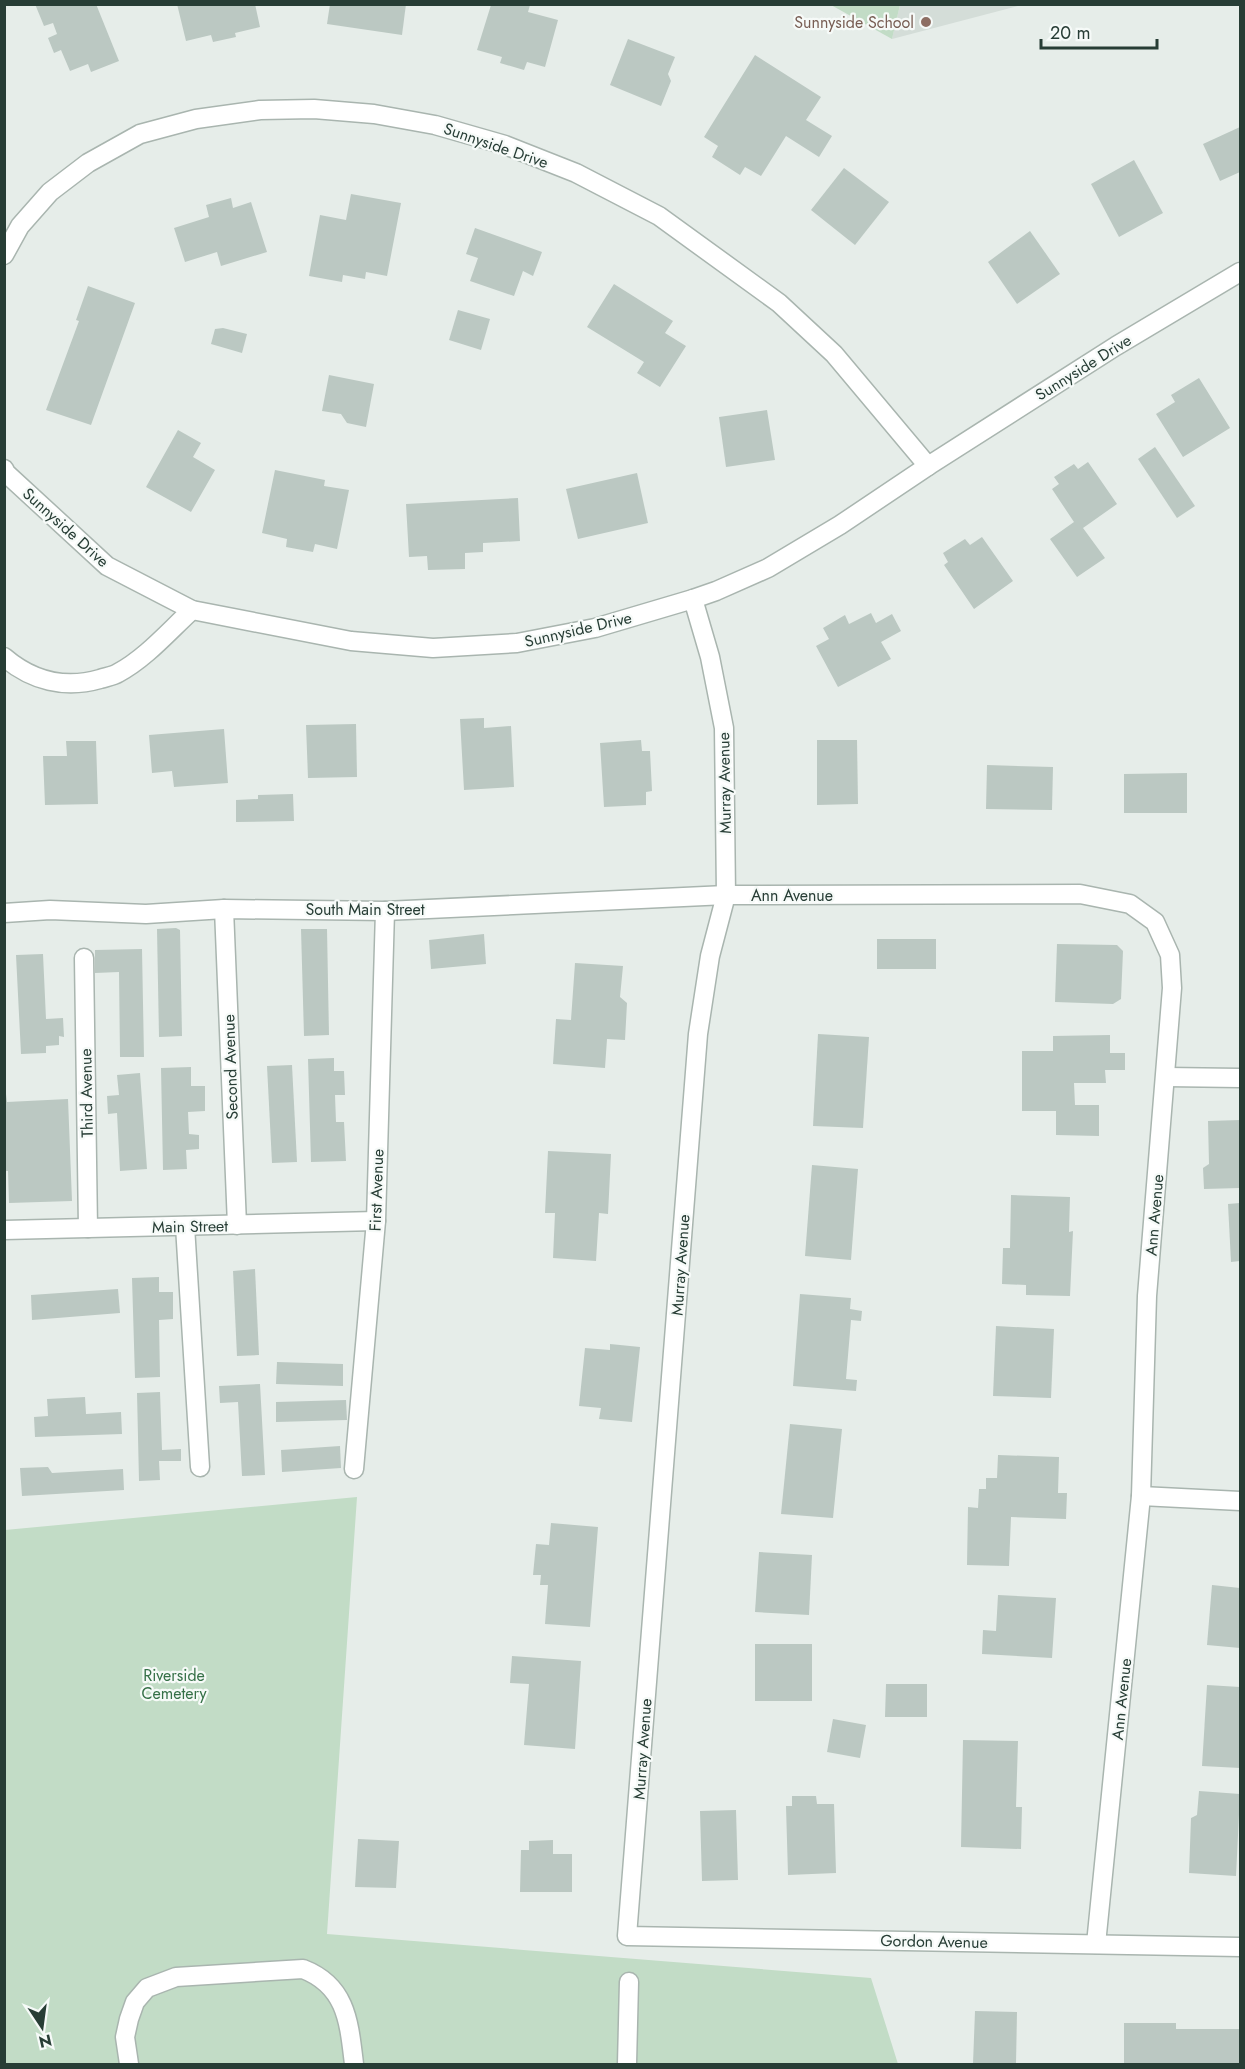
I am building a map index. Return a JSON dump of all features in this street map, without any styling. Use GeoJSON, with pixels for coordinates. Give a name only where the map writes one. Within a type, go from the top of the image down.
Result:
{"type":"FeatureCollection","features":[{"type":"Feature","properties":{"kind":"street","name":"Sunnyside Drive"},"geometry":{"type":"LineString","coordinates":[[4,255],[20,226],[50,192],[88,163],[140,134],[196,119],[260,110],[314,110],[374,114],[435,125],[505,145],[576,173],[659,216],[787,310],[834,354],[928,466]]}},
{"type":"Feature","properties":{"kind":"street","name":"Sunnyside Drive"},"geometry":{"type":"LineString","coordinates":[[5,472],[107,566],[192,610],[351,641],[433,648],[517,643],[595,628],[693,599],[768,568],[840,525],[1116,346],[1240,272]]}},
{"type":"Feature","properties":{"kind":"street","name":"Murray Avenue"},"geometry":{"type":"LineString","coordinates":[[627,1936],[698,1034],[710,956],[726,895],[724,728],[710,657],[693,599]]}},
{"type":"Feature","properties":{"kind":"street"},"geometry":{"type":"LineString","coordinates":[[4,657],[36,677],[53,682],[62,684],[91,681],[117,674],[150,649],[192,610]]}},
{"type":"Feature","properties":{"kind":"street","name":"Ann Avenue"},"geometry":{"type":"LineString","coordinates":[[726,895],[1080,894],[1130,904],[1155,922],[1170,956],[1172,988],[1166,1077],[1147,1296],[1141,1496],[1095,1944]]}},
{"type":"Feature","properties":{"kind":"street","name":"South Main Street"},"geometry":{"type":"LineString","coordinates":[[4,913],[50,910],[146,914],[224,909],[385,911],[726,895]]}},
{"type":"Feature","properties":{"kind":"street","name":"Second Avenue"},"geometry":{"type":"LineString","coordinates":[[224,909],[237,1225]]}},
{"type":"Feature","properties":{"kind":"street","name":"First Avenue"},"geometry":{"type":"LineString","coordinates":[[354,1469],[376,1221],[385,911]]}},
{"type":"Feature","properties":{"kind":"street","name":"Third Avenue"},"geometry":{"type":"LineString","coordinates":[[84,958],[88,1228]]}},
{"type":"Feature","properties":{"kind":"street"},"geometry":{"type":"LineString","coordinates":[[1166,1077],[1240,1078]]}},
{"type":"Feature","properties":{"kind":"street","name":"Main Street"},"geometry":{"type":"LineString","coordinates":[[4,1230],[376,1221]]}},
{"type":"Feature","properties":{"kind":"street"},"geometry":{"type":"LineString","coordinates":[[185,1226],[200,1467]]}},
{"type":"Feature","properties":{"kind":"street"},"geometry":{"type":"LineString","coordinates":[[1141,1496],[1240,1501]]}},
{"type":"Feature","properties":{"kind":"street","name":"Gordon Avenue"},"geometry":{"type":"LineString","coordinates":[[627,1936],[1240,1947]]}},
{"type":"Feature","properties":{"kind":"street"},"geometry":{"type":"LineString","coordinates":[[129,2064],[125,2037],[129,2019],[135,2002],[147,1988],[176,1977],[303,1969],[317,1974],[331,1986],[341,2001],[349,2022],[354,2064]]}},
{"type":"Feature","properties":{"kind":"street"},"geometry":{"type":"LineString","coordinates":[[627,2064],[629,1982]]}},
{"type":"Feature","properties":{"kind":"shaded area","name":"Sunnyside School"},"geometry":{"type":"Polygon","coordinates":[[[900,5],[1022,5],[892,39],[900,5]]]}},
{"type":"Feature","properties":{"kind":"green space"},"geometry":{"type":"Polygon","coordinates":[[[831,5],[900,5],[892,39],[831,5]]]}},
{"type":"Feature","properties":{"kind":"green space","name":"Riverside Cemetery"},"geometry":{"type":"Polygon","coordinates":[[[357,1497],[327,1934],[871,1978],[898,2064],[5,2064],[5,1530],[357,1497]]]}},
{"type":"Feature","properties":{"kind":"building"},"geometry":{"type":"Polygon","coordinates":[[[35,4],[96,4],[119,61],[91,72],[88,64],[70,71],[61,50],[54,53],[48,38],[57,34],[53,23],[44,26],[35,4]]]}},
{"type":"Feature","properties":{"kind":"building"},"geometry":{"type":"Polygon","coordinates":[[[177,4],[255,4],[260,27],[235,33],[236,37],[213,42],[211,35],[186,41],[177,4]]]}},
{"type":"Feature","properties":{"kind":"building"},"geometry":{"type":"Polygon","coordinates":[[[330,4],[406,4],[402,35],[327,24],[330,4]]]}},
{"type":"Feature","properties":{"kind":"building"},"geometry":{"type":"Polygon","coordinates":[[[491,5],[530,5],[528,12],[558,20],[545,67],[527,62],[524,70],[500,63],[502,57],[477,50],[491,5]]]}},
{"type":"Feature","properties":{"kind":"building"},"geometry":{"type":"Polygon","coordinates":[[[628,39],[675,57],[668,74],[671,81],[661,106],[610,85],[628,39]]]}},
{"type":"Feature","properties":{"kind":"building"},"geometry":{"type":"Polygon","coordinates":[[[755,55],[821,97],[806,120],[832,136],[819,157],[786,136],[761,176],[745,167],[740,175],[712,157],[718,146],[704,137],[755,55]]]}},
{"type":"Feature","properties":{"kind":"building"},"geometry":{"type":"Polygon","coordinates":[[[1240,127],[1240,172],[1220,181],[1203,144],[1240,127]]]}},
{"type":"Feature","properties":{"kind":"building"},"geometry":{"type":"Polygon","coordinates":[[[1134,160],[1163,213],[1119,237],[1091,184],[1134,160]]]}},
{"type":"Feature","properties":{"kind":"building"},"geometry":{"type":"Polygon","coordinates":[[[844,168],[889,202],[855,245],[811,210],[844,168]]]}},
{"type":"Feature","properties":{"kind":"building"},"geometry":{"type":"Polygon","coordinates":[[[351,194],[401,203],[387,276],[366,272],[365,279],[343,275],[342,282],[309,276],[320,215],[346,220],[351,194]]]}},
{"type":"Feature","properties":{"kind":"building"},"geometry":{"type":"Polygon","coordinates":[[[231,198],[233,208],[251,202],[267,252],[221,266],[217,252],[185,262],[174,228],[209,217],[206,205],[231,198]]]}},
{"type":"Feature","properties":{"kind":"building"},"geometry":{"type":"Polygon","coordinates":[[[475,228],[542,252],[533,276],[523,271],[514,296],[470,281],[478,258],[466,254],[475,228]]]}},
{"type":"Feature","properties":{"kind":"building"},"geometry":{"type":"Polygon","coordinates":[[[1030,231],[1060,274],[1017,304],[988,262],[1030,231]]]}},
{"type":"Feature","properties":{"kind":"building"},"geometry":{"type":"Polygon","coordinates":[[[614,284],[673,321],[665,333],[686,346],[660,387],[637,373],[644,362],[587,327],[614,284]]]}},
{"type":"Feature","properties":{"kind":"building"},"geometry":{"type":"Polygon","coordinates":[[[88,286],[135,303],[91,425],[46,410],[79,321],[76,320],[88,286]]]}},
{"type":"Feature","properties":{"kind":"building"},"geometry":{"type":"Polygon","coordinates":[[[458,310],[490,319],[481,350],[449,340],[458,310]]]}},
{"type":"Feature","properties":{"kind":"building"},"geometry":{"type":"Polygon","coordinates":[[[223,328],[247,334],[242,353],[211,344],[215,329],[223,328]]]}},
{"type":"Feature","properties":{"kind":"building"},"geometry":{"type":"Polygon","coordinates":[[[329,375],[374,384],[366,427],[347,423],[341,414],[322,411],[329,375]]]}},
{"type":"Feature","properties":{"kind":"building"},"geometry":{"type":"Polygon","coordinates":[[[1199,378],[1230,428],[1183,457],[1156,414],[1175,402],[1171,395],[1199,378]]]}},
{"type":"Feature","properties":{"kind":"building"},"geometry":{"type":"Polygon","coordinates":[[[767,410],[775,460],[726,467],[719,417],[767,410]]]}},
{"type":"Feature","properties":{"kind":"building"},"geometry":{"type":"Polygon","coordinates":[[[178,430],[201,443],[193,457],[215,470],[191,512],[146,487],[178,430]]]}},
{"type":"Feature","properties":{"kind":"building"},"geometry":{"type":"Polygon","coordinates":[[[1155,447],[1195,506],[1177,518],[1138,459],[1155,447]]]}},
{"type":"Feature","properties":{"kind":"building"},"geometry":{"type":"Polygon","coordinates":[[[1088,462],[1117,504],[1083,528],[1105,558],[1077,577],[1050,539],[1074,522],[1052,489],[1059,484],[1054,477],[1074,464],[1078,469],[1088,462]]]}},
{"type":"Feature","properties":{"kind":"building"},"geometry":{"type":"Polygon","coordinates":[[[275,470],[325,480],[324,486],[349,490],[337,549],[315,544],[313,552],[286,547],[287,539],[262,533],[275,470]]]}},
{"type":"Feature","properties":{"kind":"building"},"geometry":{"type":"Polygon","coordinates":[[[637,473],[648,523],[578,539],[566,489],[637,473]]]}},
{"type":"Feature","properties":{"kind":"building"},"geometry":{"type":"Polygon","coordinates":[[[518,498],[520,541],[483,543],[483,552],[465,553],[465,569],[428,570],[427,556],[409,557],[406,504],[518,498]]]}},
{"type":"Feature","properties":{"kind":"building"},"geometry":{"type":"Polygon","coordinates":[[[982,537],[1013,581],[974,609],[944,565],[948,562],[943,553],[965,539],[970,545],[982,537]]]}},
{"type":"Feature","properties":{"kind":"building"},"geometry":{"type":"Polygon","coordinates":[[[871,613],[876,623],[892,614],[901,631],[881,642],[891,659],[838,687],[816,646],[829,639],[823,628],[845,615],[849,624],[871,613]]]}},
{"type":"Feature","properties":{"kind":"building"},"geometry":{"type":"Polygon","coordinates":[[[484,718],[484,728],[511,726],[514,787],[464,790],[460,719],[484,718]]]}},
{"type":"Feature","properties":{"kind":"building"},"geometry":{"type":"Polygon","coordinates":[[[356,724],[357,777],[308,778],[306,725],[356,724]]]}},
{"type":"Feature","properties":{"kind":"building"},"geometry":{"type":"Polygon","coordinates":[[[224,729],[228,783],[174,787],[172,771],[152,773],[149,735],[224,729]]]}},
{"type":"Feature","properties":{"kind":"building"},"geometry":{"type":"Polygon","coordinates":[[[641,740],[642,751],[650,751],[652,791],[646,792],[646,805],[604,807],[600,743],[641,740]]]}},
{"type":"Feature","properties":{"kind":"building"},"geometry":{"type":"Polygon","coordinates":[[[817,740],[857,740],[858,804],[817,805],[817,740]]]}},
{"type":"Feature","properties":{"kind":"building"},"geometry":{"type":"Polygon","coordinates":[[[66,741],[96,741],[98,804],[45,805],[43,756],[67,756],[66,741]]]}},
{"type":"Feature","properties":{"kind":"building"},"geometry":{"type":"Polygon","coordinates":[[[987,765],[1053,767],[1052,810],[986,809],[987,765]]]}},
{"type":"Feature","properties":{"kind":"building"},"geometry":{"type":"Polygon","coordinates":[[[1187,773],[1187,813],[1124,813],[1124,774],[1187,773]]]}},
{"type":"Feature","properties":{"kind":"building"},"geometry":{"type":"Polygon","coordinates":[[[293,794],[294,821],[236,822],[236,800],[258,799],[258,795],[293,794]]]}},
{"type":"Feature","properties":{"kind":"building"},"geometry":{"type":"Polygon","coordinates":[[[176,928],[180,930],[182,1036],[159,1037],[157,929],[176,928]]]}},
{"type":"Feature","properties":{"kind":"building"},"geometry":{"type":"Polygon","coordinates":[[[301,929],[327,929],[329,1035],[304,1036],[301,929]]]}},
{"type":"Feature","properties":{"kind":"building"},"geometry":{"type":"Polygon","coordinates":[[[484,934],[486,964],[431,969],[429,940],[484,934]]]}},
{"type":"Feature","properties":{"kind":"building"},"geometry":{"type":"Polygon","coordinates":[[[877,939],[936,939],[936,969],[877,969],[877,939]]]}},
{"type":"Feature","properties":{"kind":"building"},"geometry":{"type":"Polygon","coordinates":[[[1057,944],[1117,945],[1123,951],[1121,999],[1113,1004],[1055,1002],[1057,944]]]}},
{"type":"Feature","properties":{"kind":"building"},"geometry":{"type":"Polygon","coordinates":[[[142,949],[144,1057],[120,1057],[119,972],[95,973],[95,950],[142,949]]]}},
{"type":"Feature","properties":{"kind":"building"},"geometry":{"type":"Polygon","coordinates":[[[43,954],[46,1019],[63,1018],[64,1037],[59,1036],[59,1045],[46,1046],[46,1053],[21,1054],[16,955],[43,954]]]}},
{"type":"Feature","properties":{"kind":"building"},"geometry":{"type":"Polygon","coordinates":[[[575,963],[623,966],[620,997],[627,1003],[625,1040],[607,1039],[605,1068],[553,1064],[556,1019],[571,1020],[575,963]]]}},
{"type":"Feature","properties":{"kind":"building"},"geometry":{"type":"Polygon","coordinates":[[[818,1034],[869,1037],[863,1128],[813,1126],[818,1034]]]}},
{"type":"Feature","properties":{"kind":"building"},"geometry":{"type":"Polygon","coordinates":[[[1110,1035],[1110,1053],[1125,1053],[1125,1070],[1105,1070],[1106,1083],[1074,1083],[1075,1105],[1099,1105],[1099,1136],[1056,1135],[1056,1111],[1022,1111],[1022,1051],[1053,1051],[1053,1036],[1110,1035]]]}},
{"type":"Feature","properties":{"kind":"building"},"geometry":{"type":"Polygon","coordinates":[[[334,1058],[334,1071],[344,1071],[345,1095],[335,1095],[336,1122],[344,1122],[346,1161],[311,1162],[308,1059],[334,1058]]]}},
{"type":"Feature","properties":{"kind":"building"},"geometry":{"type":"Polygon","coordinates":[[[292,1065],[297,1162],[272,1163],[267,1066],[292,1065]]]}},
{"type":"Feature","properties":{"kind":"building"},"geometry":{"type":"Polygon","coordinates":[[[191,1067],[191,1086],[205,1086],[205,1111],[188,1112],[189,1134],[199,1135],[199,1149],[186,1150],[187,1169],[163,1170],[161,1068],[191,1067]]]}},
{"type":"Feature","properties":{"kind":"building"},"geometry":{"type":"Polygon","coordinates":[[[140,1073],[147,1169],[120,1171],[117,1113],[108,1114],[107,1096],[119,1095],[117,1075],[140,1073]]]}},
{"type":"Feature","properties":{"kind":"building"},"geometry":{"type":"Polygon","coordinates":[[[4,1094],[6,1094],[7,1102],[68,1099],[72,1201],[9,1203],[8,1171],[4,1171],[4,1094]]]}},
{"type":"Feature","properties":{"kind":"building"},"geometry":{"type":"Polygon","coordinates":[[[1240,1120],[1240,1188],[1204,1189],[1203,1168],[1209,1164],[1208,1121],[1240,1120]]]}},
{"type":"Feature","properties":{"kind":"building"},"geometry":{"type":"Polygon","coordinates":[[[548,1151],[611,1154],[608,1214],[599,1213],[596,1261],[553,1258],[555,1213],[545,1213],[548,1151]]]}},
{"type":"Feature","properties":{"kind":"building"},"geometry":{"type":"Polygon","coordinates":[[[812,1165],[858,1169],[851,1260],[805,1256],[812,1165]]]}},
{"type":"Feature","properties":{"kind":"building"},"geometry":{"type":"Polygon","coordinates":[[[1011,1195],[1070,1197],[1069,1232],[1073,1231],[1070,1296],[1026,1295],[1026,1285],[1002,1284],[1003,1248],[1010,1248],[1011,1195]]]}},
{"type":"Feature","properties":{"kind":"building"},"geometry":{"type":"Polygon","coordinates":[[[1240,1203],[1240,1261],[1231,1262],[1228,1204],[1240,1203]]]}},
{"type":"Feature","properties":{"kind":"building"},"geometry":{"type":"Polygon","coordinates":[[[255,1269],[259,1355],[237,1356],[233,1271],[255,1269]]]}},
{"type":"Feature","properties":{"kind":"building"},"geometry":{"type":"Polygon","coordinates":[[[159,1277],[159,1292],[173,1292],[173,1319],[159,1320],[160,1377],[135,1378],[132,1278],[159,1277]]]}},
{"type":"Feature","properties":{"kind":"building"},"geometry":{"type":"Polygon","coordinates":[[[118,1289],[120,1313],[32,1320],[31,1295],[118,1289]]]}},
{"type":"Feature","properties":{"kind":"building"},"geometry":{"type":"Polygon","coordinates":[[[800,1294],[851,1298],[850,1309],[862,1311],[861,1321],[851,1320],[846,1379],[857,1380],[856,1391],[793,1386],[800,1294]]]}},
{"type":"Feature","properties":{"kind":"building"},"geometry":{"type":"Polygon","coordinates":[[[996,1326],[1054,1329],[1051,1398],[993,1396],[996,1326]]]}},
{"type":"Feature","properties":{"kind":"building"},"geometry":{"type":"Polygon","coordinates":[[[610,1344],[640,1347],[632,1422],[599,1419],[601,1408],[579,1406],[585,1348],[610,1350],[610,1344]]]}},
{"type":"Feature","properties":{"kind":"building"},"geometry":{"type":"Polygon","coordinates":[[[277,1362],[343,1364],[343,1386],[276,1384],[277,1362]]]}},
{"type":"Feature","properties":{"kind":"building"},"geometry":{"type":"Polygon","coordinates":[[[260,1384],[265,1475],[242,1476],[238,1402],[220,1403],[219,1386],[260,1384]]]}},
{"type":"Feature","properties":{"kind":"building"},"geometry":{"type":"Polygon","coordinates":[[[160,1392],[162,1450],[181,1449],[181,1461],[159,1461],[160,1480],[139,1481],[137,1393],[160,1392]]]}},
{"type":"Feature","properties":{"kind":"building"},"geometry":{"type":"Polygon","coordinates":[[[85,1397],[86,1414],[121,1412],[122,1434],[35,1437],[34,1417],[48,1416],[47,1399],[85,1397]]]}},
{"type":"Feature","properties":{"kind":"building"},"geometry":{"type":"Polygon","coordinates":[[[346,1400],[347,1420],[276,1422],[276,1402],[346,1400]]]}},
{"type":"Feature","properties":{"kind":"building"},"geometry":{"type":"Polygon","coordinates":[[[790,1424],[842,1429],[833,1518],[781,1514],[790,1424]]]}},
{"type":"Feature","properties":{"kind":"building"},"geometry":{"type":"Polygon","coordinates":[[[340,1446],[341,1468],[282,1472],[281,1450],[340,1446]]]}},
{"type":"Feature","properties":{"kind":"building"},"geometry":{"type":"Polygon","coordinates":[[[998,1455],[1059,1457],[1058,1493],[1067,1493],[1066,1519],[1011,1517],[1009,1566],[967,1565],[968,1507],[978,1508],[979,1489],[986,1489],[986,1478],[997,1478],[998,1455]]]}},
{"type":"Feature","properties":{"kind":"building"},"geometry":{"type":"Polygon","coordinates":[[[48,1467],[52,1473],[123,1469],[124,1490],[22,1496],[20,1468],[48,1467]]]}},
{"type":"Feature","properties":{"kind":"building"},"geometry":{"type":"Polygon","coordinates":[[[551,1523],[598,1527],[590,1627],[545,1624],[548,1585],[540,1585],[541,1575],[533,1575],[536,1544],[549,1545],[551,1523]]]}},
{"type":"Feature","properties":{"kind":"building"},"geometry":{"type":"Polygon","coordinates":[[[759,1552],[812,1555],[809,1615],[755,1612],[759,1552]]]}},
{"type":"Feature","properties":{"kind":"building"},"geometry":{"type":"Polygon","coordinates":[[[1212,1585],[1240,1588],[1240,1648],[1207,1645],[1212,1585]]]}},
{"type":"Feature","properties":{"kind":"building"},"geometry":{"type":"Polygon","coordinates":[[[998,1595],[1056,1598],[1052,1658],[982,1654],[983,1630],[996,1631],[998,1595]]]}},
{"type":"Feature","properties":{"kind":"building"},"geometry":{"type":"Polygon","coordinates":[[[755,1644],[812,1644],[812,1701],[755,1701],[755,1644]]]}},
{"type":"Feature","properties":{"kind":"building"},"geometry":{"type":"Polygon","coordinates":[[[512,1656],[581,1661],[575,1749],[524,1745],[529,1684],[510,1683],[512,1656]]]}},
{"type":"Feature","properties":{"kind":"building"},"geometry":{"type":"Polygon","coordinates":[[[886,1684],[927,1684],[927,1717],[885,1717],[886,1684]]]}},
{"type":"Feature","properties":{"kind":"building"},"geometry":{"type":"Polygon","coordinates":[[[1207,1685],[1240,1687],[1240,1768],[1202,1766],[1207,1685]]]}},
{"type":"Feature","properties":{"kind":"building"},"geometry":{"type":"Polygon","coordinates":[[[833,1719],[866,1725],[860,1758],[827,1752],[833,1719]]]}},
{"type":"Feature","properties":{"kind":"building"},"geometry":{"type":"Polygon","coordinates":[[[963,1740],[1018,1741],[1016,1807],[1022,1807],[1021,1849],[961,1847],[963,1740]]]}},
{"type":"Feature","properties":{"kind":"building"},"geometry":{"type":"Polygon","coordinates":[[[1199,1791],[1240,1794],[1236,1876],[1189,1873],[1191,1818],[1197,1815],[1199,1791]]]}},
{"type":"Feature","properties":{"kind":"building"},"geometry":{"type":"Polygon","coordinates":[[[792,1796],[816,1796],[817,1804],[834,1804],[836,1873],[788,1875],[786,1806],[792,1806],[792,1796]]]}},
{"type":"Feature","properties":{"kind":"building"},"geometry":{"type":"Polygon","coordinates":[[[736,1810],[738,1880],[702,1881],[700,1811],[736,1810]]]}},
{"type":"Feature","properties":{"kind":"building"},"geometry":{"type":"Polygon","coordinates":[[[358,1839],[399,1841],[396,1888],[355,1887],[358,1839]]]}},
{"type":"Feature","properties":{"kind":"building"},"geometry":{"type":"Polygon","coordinates":[[[553,1840],[553,1854],[572,1854],[572,1892],[520,1892],[521,1850],[529,1850],[529,1841],[553,1840]]]}},
{"type":"Feature","properties":{"kind":"building"},"geometry":{"type":"Polygon","coordinates":[[[975,2011],[1017,2012],[1016,2064],[973,2064],[975,2011]]]}},
{"type":"Feature","properties":{"kind":"building"},"geometry":{"type":"Polygon","coordinates":[[[1124,2023],[1176,2023],[1176,2029],[1240,2029],[1240,2064],[1124,2064],[1124,2023]]]}},
{"type":"Feature","properties":{"kind":"place","name":"Sunnyside School"},"geometry":{"type":"Point","coordinates":[926,22]}}]}
